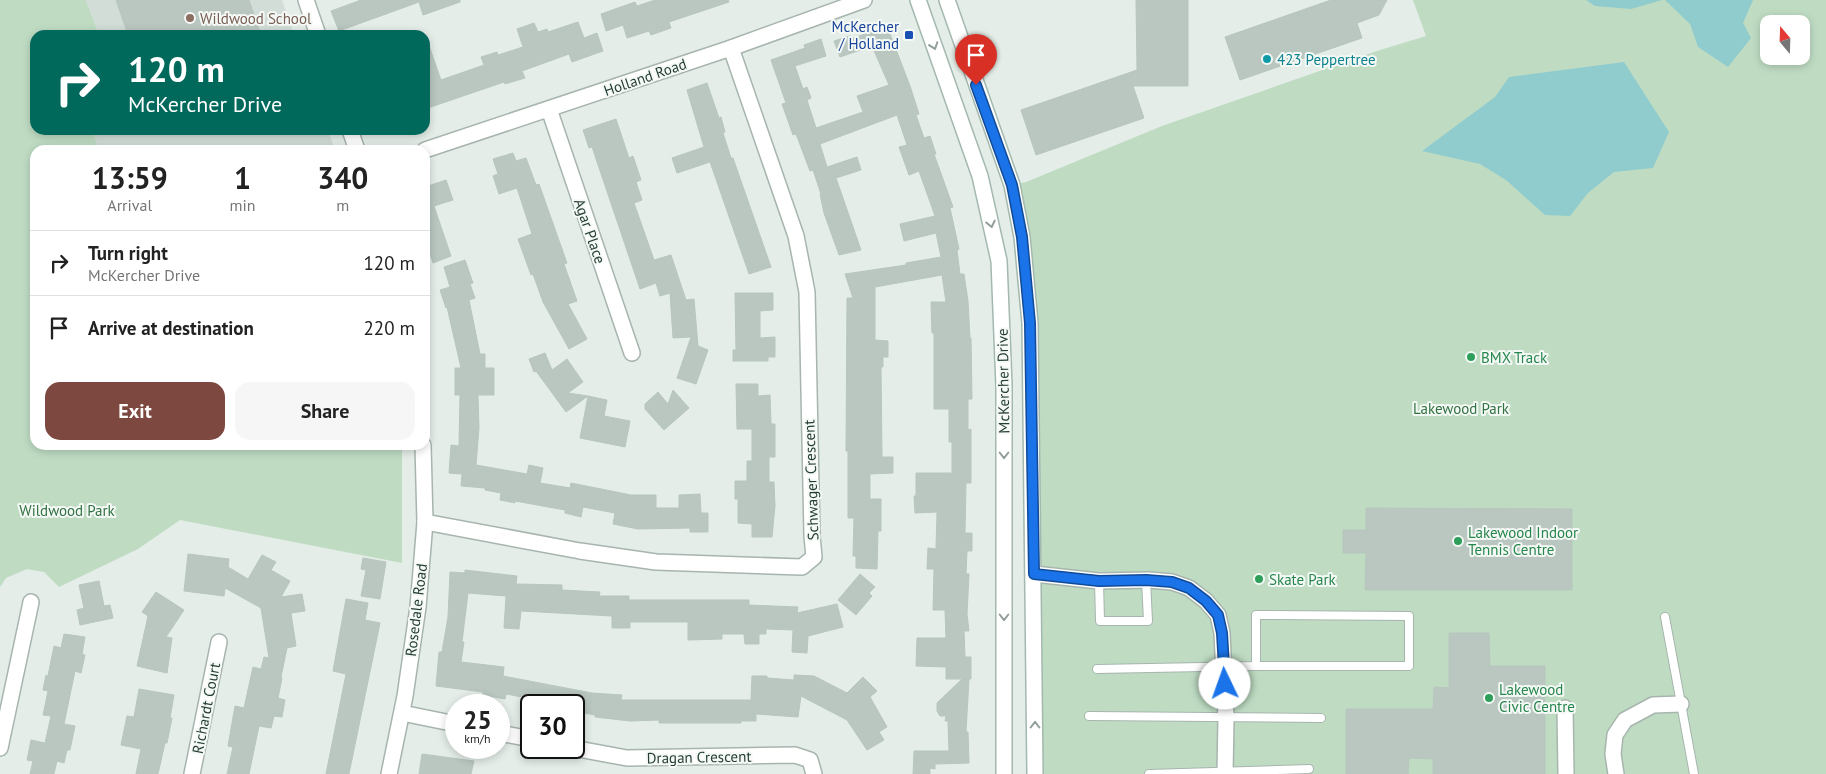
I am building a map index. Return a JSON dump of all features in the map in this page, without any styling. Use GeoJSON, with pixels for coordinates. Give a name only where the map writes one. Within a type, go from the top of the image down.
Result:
{"type":"FeatureCollection","features":[{"type":"Feature","properties":{"kind":"street"},"geometry":{"type":"LineString","coordinates":[[306,0],[316,30]]}},
{"type":"Feature","properties":{"kind":"street","name":"Holland Road"},"geometry":{"type":"LineString","coordinates":[[430,148],[731,48],[864,0]]}},
{"type":"Feature","properties":{"kind":"street","name":"McKercher Drive"},"geometry":{"type":"LineString","coordinates":[[918,0],[980,176],[999,261],[1004,386],[1004,774]]}},
{"type":"Feature","properties":{"kind":"street","name":"McKercher Drive"},"geometry":{"type":"LineString","coordinates":[[947,0],[1012,185],[1022,237],[1030,323],[1035,774]]}},
{"type":"Feature","properties":{"kind":"street","name":"Schwager Crescent"},"geometry":{"type":"LineString","coordinates":[[425,522],[580,551],[656,562],[802,567],[814,557],[807,292],[796,236],[731,48]]}},
{"type":"Feature","properties":{"kind":"street","name":"Agar Place"},"geometry":{"type":"LineString","coordinates":[[549,109],[632,353]]}},
{"type":"Feature","properties":{"kind":"street","name":"Rosedale Road"},"geometry":{"type":"LineString","coordinates":[[390,774],[402,713],[418,607],[425,522],[423,450]]}},
{"type":"Feature","properties":{"kind":"street"},"geometry":{"type":"LineString","coordinates":[[1034,574],[1099,581],[1146,580],[1172,582],[1189,588],[1206,601],[1218,615],[1222,633],[1226,718],[1225,773]]}},
{"type":"Feature","properties":{"kind":"street"},"geometry":{"type":"LineString","coordinates":[[0,748],[31,602]]}},
{"type":"Feature","properties":{"kind":"street","name":"Richardt Court"},"geometry":{"type":"LineString","coordinates":[[192,774],[219,642]]}},
{"type":"Feature","properties":{"kind":"street"},"geometry":{"type":"LineString","coordinates":[[1616,774],[1613,754],[1616,735],[1625,720],[1654,705],[1681,704]]}},
{"type":"Feature","properties":{"kind":"street"},"geometry":{"type":"LineString","coordinates":[[1564,708],[1566,774]]}},
{"type":"Feature","properties":{"kind":"street"},"geometry":{"type":"LineString","coordinates":[[402,713],[445,722]]}},
{"type":"Feature","properties":{"kind":"street","name":"Dragan Crescent"},"geometry":{"type":"LineString","coordinates":[[585,750],[627,758],[795,755],[810,760],[814,774]]}},
{"type":"Feature","properties":{"kind":"lane"},"geometry":{"type":"LineString","coordinates":[[1099,581],[1100,621],[1148,621],[1146,580]]}},
{"type":"Feature","properties":{"kind":"lane"},"geometry":{"type":"LineString","coordinates":[[1097,668],[1409,666],[1409,616],[1256,615],[1256,666]]}},
{"type":"Feature","properties":{"kind":"lane"},"geometry":{"type":"LineString","coordinates":[[1665,617],[1694,774]]}},
{"type":"Feature","properties":{"kind":"lane"},"geometry":{"type":"LineString","coordinates":[[1089,716],[1321,718]]}},
{"type":"Feature","properties":{"kind":"lane"},"geometry":{"type":"LineString","coordinates":[[1149,774],[1309,769]]}},
{"type":"Feature","properties":{"kind":"shaded area","name":"Wildwood School"},"geometry":{"type":"Polygon","coordinates":[[[86,0],[282,0],[292,30],[97,30],[86,0]]]}},
{"type":"Feature","properties":{"kind":"shaded area"},"geometry":{"type":"Polygon","coordinates":[[[93,135],[330,135],[333,145],[97,145],[93,135]]]}},
{"type":"Feature","properties":{"kind":"green space","name":"Wildwood Park"},"geometry":{"type":"Polygon","coordinates":[[[0,0],[86,0],[97,30],[30,30],[30,135],[94,135],[97,145],[30,145],[30,450],[402,450],[402,563],[180,520],[138,549],[59,587],[44,572],[27,569],[6,578],[0,587],[0,0]]]}},
{"type":"Feature","properties":{"kind":"green space","name":"Lakewood Park"},"geometry":{"type":"Polygon","coordinates":[[[1413,0],[1826,0],[1826,774],[1034,774],[1030,323],[1012,185],[1026,182],[1162,126],[1377,51],[1426,36],[1413,0]]]}},
{"type":"Feature","properties":{"kind":"water"},"geometry":{"type":"Polygon","coordinates":[[[1586,0],[1662,0],[1631,9],[1595,6],[1586,0]]]}},
{"type":"Feature","properties":{"kind":"water"},"geometry":{"type":"Polygon","coordinates":[[[1665,0],[1753,0],[1743,23],[1751,38],[1728,67],[1698,47],[1690,24],[1665,0]]]}},
{"type":"Feature","properties":{"kind":"water"},"geometry":{"type":"Polygon","coordinates":[[[1624,62],[1669,132],[1653,168],[1614,172],[1588,193],[1570,216],[1545,215],[1506,180],[1480,164],[1422,151],[1495,97],[1509,77],[1624,62]]]}},
{"type":"Feature","properties":{"kind":"building","name":"Wildwood School"},"geometry":{"type":"Polygon","coordinates":[[[116,0],[249,0],[259,30],[126,30],[116,0]]]}},
{"type":"Feature","properties":{"kind":"building"},"geometry":{"type":"Polygon","coordinates":[[[361,0],[460,0],[460,2],[423,15],[419,2],[342,30],[339,30],[331,11],[361,0]]]}},
{"type":"Feature","properties":{"kind":"building"},"geometry":{"type":"Polygon","coordinates":[[[655,0],[728,0],[729,2],[669,22],[671,28],[651,35],[649,31],[627,38],[623,25],[606,31],[601,14],[635,2],[637,6],[655,0]]]}},
{"type":"Feature","properties":{"kind":"building"},"geometry":{"type":"Polygon","coordinates":[[[1136,0],[1188,0],[1188,86],[1133,86],[1144,118],[1036,155],[1021,110],[1137,70],[1136,0]]]}},
{"type":"Feature","properties":{"kind":"building","name":"423 Peppertree"},"geometry":{"type":"Polygon","coordinates":[[[1331,0],[1387,0],[1379,15],[1357,23],[1362,38],[1240,80],[1225,37],[1331,0]]]}},
{"type":"Feature","properties":{"kind":"building"},"geometry":{"type":"Polygon","coordinates":[[[578,22],[584,38],[597,33],[603,51],[572,62],[569,54],[522,71],[525,78],[505,84],[504,82],[430,107],[430,49],[441,80],[484,65],[481,57],[497,52],[498,55],[523,47],[517,29],[534,23],[538,32],[547,29],[548,32],[578,22]]]}},
{"type":"Feature","properties":{"kind":"building"},"geometry":{"type":"Polygon","coordinates":[[[887,26],[910,86],[919,114],[916,115],[924,138],[930,136],[936,154],[934,154],[953,207],[950,208],[959,249],[957,250],[960,274],[964,274],[971,338],[972,399],[968,399],[968,430],[971,429],[971,483],[966,483],[965,533],[972,533],[972,551],[967,551],[966,574],[969,574],[967,614],[969,631],[964,631],[965,657],[971,657],[966,732],[968,732],[969,763],[935,764],[935,769],[930,768],[930,774],[913,774],[914,751],[949,751],[948,721],[945,721],[946,716],[940,716],[937,711],[937,703],[962,679],[946,679],[946,667],[916,666],[917,638],[946,638],[945,610],[933,610],[934,569],[927,569],[928,548],[936,549],[937,512],[915,513],[914,496],[916,496],[916,473],[952,473],[952,442],[949,442],[949,409],[934,409],[934,333],[932,333],[931,302],[946,302],[942,275],[875,287],[875,340],[888,341],[888,357],[883,357],[883,367],[881,367],[882,457],[893,457],[893,473],[870,474],[870,499],[881,499],[881,531],[878,531],[877,569],[856,568],[856,556],[853,556],[854,518],[848,518],[848,451],[846,451],[847,298],[853,298],[845,274],[906,265],[906,263],[941,257],[936,233],[904,241],[900,224],[935,216],[919,171],[909,175],[899,147],[907,145],[897,115],[820,144],[827,167],[857,157],[861,170],[836,178],[861,250],[839,255],[824,213],[821,194],[813,170],[810,171],[796,134],[793,135],[782,104],[786,103],[771,60],[805,48],[804,45],[821,39],[826,56],[795,66],[803,89],[807,87],[811,98],[807,100],[816,128],[863,112],[857,96],[889,85],[872,46],[840,57],[834,41],[850,36],[851,39],[887,26]]]}},
{"type":"Feature","properties":{"kind":"building"},"geometry":{"type":"Polygon","coordinates":[[[707,83],[719,118],[721,117],[725,132],[723,133],[731,158],[733,158],[771,267],[749,274],[710,162],[677,173],[672,158],[704,147],[687,90],[707,83]]]}},
{"type":"Feature","properties":{"kind":"building"},"geometry":{"type":"Polygon","coordinates":[[[616,119],[629,158],[633,156],[641,180],[636,182],[642,200],[634,203],[654,260],[671,255],[686,300],[694,299],[698,346],[708,350],[696,384],[677,378],[691,337],[673,338],[670,293],[660,296],[656,283],[640,289],[592,147],[589,148],[583,130],[616,119]]]}},
{"type":"Feature","properties":{"kind":"building"},"geometry":{"type":"Polygon","coordinates":[[[513,153],[516,161],[526,158],[536,185],[539,184],[567,263],[564,264],[577,301],[568,304],[587,339],[569,349],[543,302],[518,239],[532,234],[517,188],[499,194],[493,176],[498,174],[493,159],[513,153]]]}},
{"type":"Feature","properties":{"kind":"building"},"geometry":{"type":"Polygon","coordinates":[[[446,180],[453,200],[434,206],[451,256],[433,263],[430,254],[430,185],[446,180]]]}},
{"type":"Feature","properties":{"kind":"building"},"geometry":{"type":"Polygon","coordinates":[[[465,260],[473,283],[470,284],[475,298],[469,300],[480,354],[485,354],[485,368],[494,368],[494,395],[478,395],[479,428],[476,465],[527,474],[529,465],[543,468],[540,483],[570,488],[571,483],[631,495],[656,495],[656,508],[679,508],[679,495],[700,494],[701,513],[708,513],[708,532],[690,532],[690,528],[638,529],[613,524],[615,513],[583,507],[581,517],[565,513],[565,510],[500,500],[501,493],[485,490],[485,488],[461,486],[462,474],[449,473],[451,445],[459,446],[460,395],[455,395],[455,368],[461,368],[447,307],[440,290],[450,287],[444,267],[465,260]]]}},
{"type":"Feature","properties":{"kind":"building"},"geometry":{"type":"Polygon","coordinates":[[[735,293],[773,293],[773,310],[760,311],[760,338],[775,337],[775,357],[768,357],[768,361],[733,361],[733,350],[736,350],[735,293]]]}},
{"type":"Feature","properties":{"kind":"building"},"geometry":{"type":"Polygon","coordinates":[[[545,353],[552,370],[567,359],[583,382],[568,393],[588,396],[566,412],[536,371],[534,372],[529,359],[545,353]]]}},
{"type":"Feature","properties":{"kind":"building"},"geometry":{"type":"Polygon","coordinates":[[[736,384],[758,384],[758,396],[770,395],[771,424],[775,424],[775,457],[769,457],[769,482],[774,482],[775,506],[772,537],[752,537],[752,524],[738,523],[738,499],[735,499],[735,481],[747,481],[747,461],[752,461],[752,429],[737,429],[736,384]]]}},
{"type":"Feature","properties":{"kind":"building"},"geometry":{"type":"Polygon","coordinates":[[[673,390],[689,408],[664,430],[645,409],[645,404],[658,392],[668,404],[673,390]]]}},
{"type":"Feature","properties":{"kind":"building"},"geometry":{"type":"Polygon","coordinates":[[[588,396],[607,400],[604,416],[630,421],[625,447],[580,438],[588,396]]]}},
{"type":"Feature","properties":{"kind":"building","name":"Lakewood Indoor Tennis Centre"},"geometry":{"type":"Polygon","coordinates":[[[1366,508],[1572,509],[1572,590],[1365,590],[1366,553],[1343,553],[1343,530],[1366,530],[1366,508]]]}},
{"type":"Feature","properties":{"kind":"building"},"geometry":{"type":"Polygon","coordinates":[[[188,554],[229,559],[228,567],[248,579],[262,555],[276,562],[271,570],[290,581],[281,597],[302,594],[305,611],[291,613],[296,646],[287,648],[281,677],[278,698],[285,700],[282,717],[274,716],[271,728],[259,726],[249,774],[227,774],[233,747],[228,746],[235,706],[244,708],[253,667],[261,669],[264,657],[269,658],[261,608],[225,588],[224,596],[184,591],[188,554]]]}},
{"type":"Feature","properties":{"kind":"building"},"geometry":{"type":"Polygon","coordinates":[[[363,558],[386,562],[380,599],[361,596],[366,570],[361,569],[363,558]]]}},
{"type":"Feature","properties":{"kind":"building"},"geometry":{"type":"Polygon","coordinates":[[[465,570],[517,576],[516,584],[562,585],[562,590],[600,592],[599,596],[629,596],[629,600],[749,600],[749,605],[798,607],[797,613],[837,604],[843,627],[808,636],[807,653],[792,652],[793,630],[766,629],[766,634],[759,634],[759,644],[745,644],[744,634],[722,634],[722,639],[688,640],[688,622],[630,622],[630,628],[612,628],[612,616],[521,611],[519,629],[504,628],[506,596],[468,593],[461,662],[504,667],[503,676],[592,693],[622,695],[621,700],[751,700],[752,676],[794,680],[794,675],[814,676],[847,693],[863,677],[877,691],[870,697],[887,727],[879,732],[884,740],[867,750],[847,720],[801,696],[798,717],[756,714],[756,721],[741,721],[741,723],[659,723],[659,720],[630,721],[595,717],[595,715],[585,713],[585,694],[520,694],[520,697],[510,694],[483,694],[483,692],[436,686],[439,652],[442,652],[448,617],[450,572],[465,573],[465,570]]]}},
{"type":"Feature","properties":{"kind":"building"},"geometry":{"type":"Polygon","coordinates":[[[860,574],[875,587],[869,593],[872,596],[856,615],[838,600],[860,574]]]}},
{"type":"Feature","properties":{"kind":"building"},"geometry":{"type":"Polygon","coordinates":[[[99,581],[104,606],[110,605],[113,618],[80,625],[77,610],[84,608],[79,585],[99,581]]]}},
{"type":"Feature","properties":{"kind":"building"},"geometry":{"type":"Polygon","coordinates":[[[156,592],[184,610],[166,637],[172,638],[167,673],[137,666],[148,616],[142,612],[156,592]]]}},
{"type":"Feature","properties":{"kind":"building"},"geometry":{"type":"Polygon","coordinates":[[[346,599],[368,603],[365,620],[380,623],[349,774],[326,774],[346,674],[333,671],[346,599]]]}},
{"type":"Feature","properties":{"kind":"building","name":"Lakewood Civic Centre"},"geometry":{"type":"Polygon","coordinates":[[[1449,633],[1489,633],[1490,666],[1545,666],[1545,774],[1433,774],[1433,759],[1409,758],[1408,774],[1346,774],[1346,709],[1433,709],[1434,687],[1449,688],[1449,633]]]}},
{"type":"Feature","properties":{"kind":"building"},"geometry":{"type":"Polygon","coordinates":[[[64,634],[85,637],[82,654],[85,655],[81,673],[75,671],[64,724],[75,726],[70,750],[67,750],[64,763],[57,761],[54,774],[30,774],[33,761],[27,760],[31,740],[45,743],[51,716],[43,715],[48,691],[43,690],[46,675],[48,676],[54,646],[61,648],[64,634]]]}},
{"type":"Feature","properties":{"kind":"building"},"geometry":{"type":"Polygon","coordinates":[[[139,689],[174,695],[167,743],[165,743],[158,774],[136,774],[141,749],[121,745],[127,716],[134,717],[139,689]]]}},
{"type":"Feature","properties":{"kind":"building"},"geometry":{"type":"Polygon","coordinates":[[[422,754],[445,757],[445,759],[474,761],[471,774],[419,774],[422,754]]]}},
{"type":"Feature","properties":{"kind":"place","name":"Wildwood School"},"geometry":{"type":"Point","coordinates":[190,18]}},
{"type":"Feature","properties":{"kind":"place","name":"McKercher / Holland"},"geometry":{"type":"Point","coordinates":[909,35]}},
{"type":"Feature","properties":{"kind":"place","name":"423 Peppertree"},"geometry":{"type":"Point","coordinates":[1267,59]}},
{"type":"Feature","properties":{"kind":"place","name":"BMX Track"},"geometry":{"type":"Point","coordinates":[1471,357]}},
{"type":"Feature","properties":{"kind":"place","name":"Lakewood Indoor Tennis Centre"},"geometry":{"type":"Point","coordinates":[1458,541]}},
{"type":"Feature","properties":{"kind":"place","name":"Skate Park"},"geometry":{"type":"Point","coordinates":[1259,579]}},
{"type":"Feature","properties":{"kind":"place","name":"Lakewood Civic Centre"},"geometry":{"type":"Point","coordinates":[1489,698]}},
{"type":"Feature","properties":{"kind":"route"},"geometry":{"type":"LineString","coordinates":[[976,85],[1012,185],[1022,237],[1030,323],[1034,574],[1099,581],[1146,580],[1172,582],[1189,588],[1206,601],[1218,615],[1222,633],[1225,684]]}}]}
